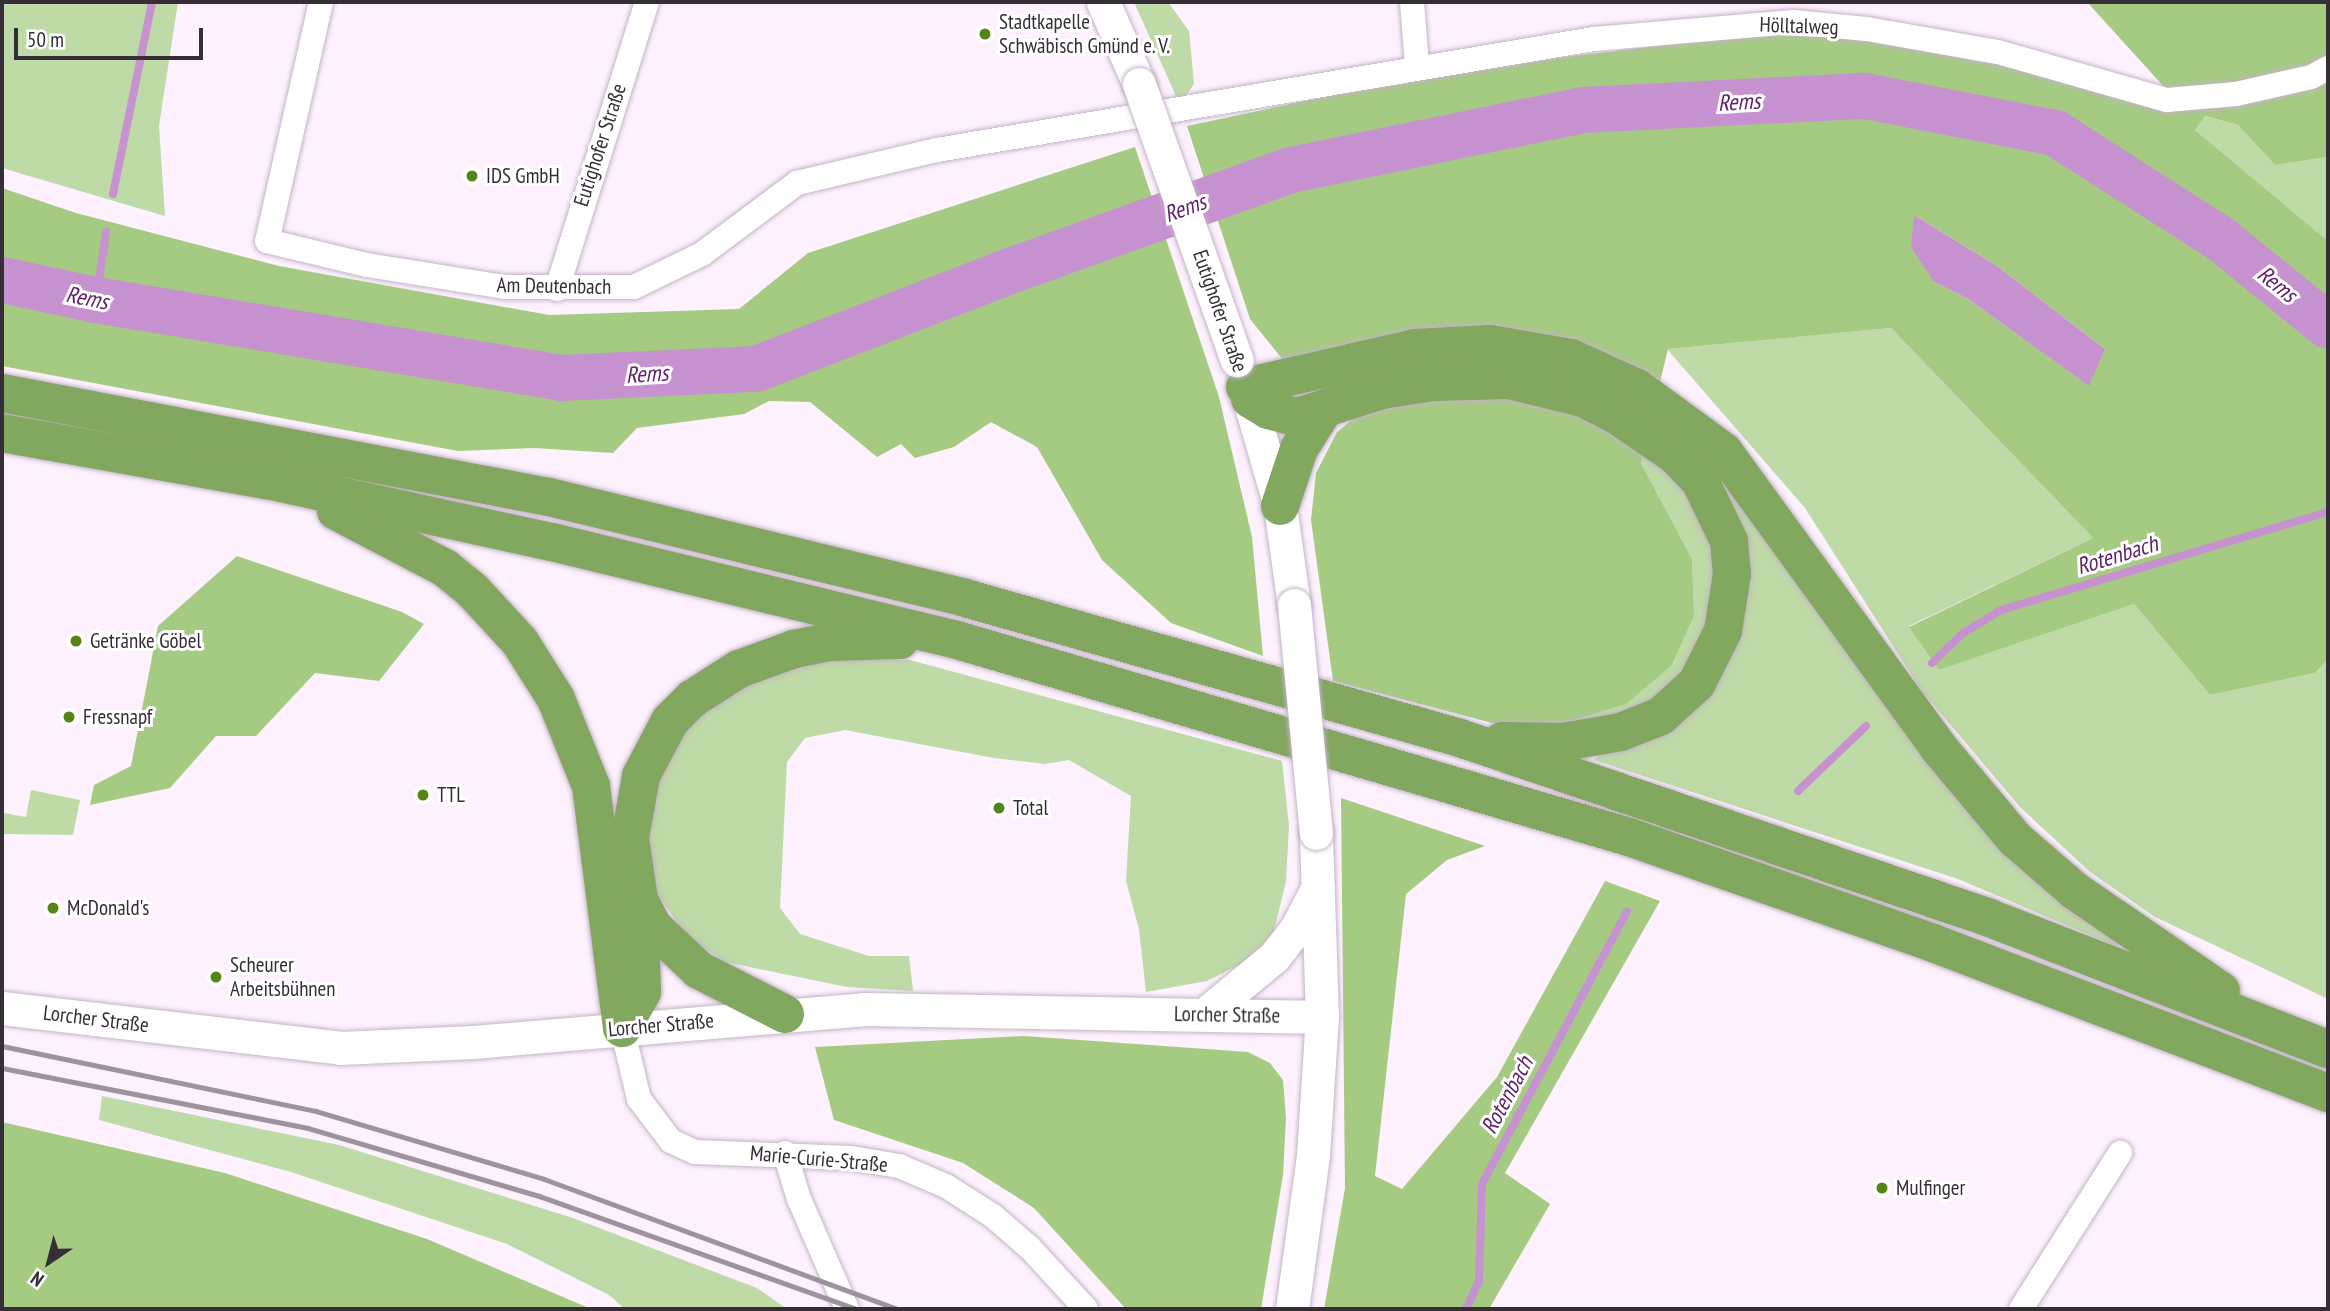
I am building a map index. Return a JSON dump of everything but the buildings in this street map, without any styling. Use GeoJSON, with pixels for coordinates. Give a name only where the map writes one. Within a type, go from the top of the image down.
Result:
{"type":"FeatureCollection","features":[{"type":"Feature","properties":{"kind":"highway"},"geometry":{"type":"LineString","coordinates":[[1244,382],[1415,348],[1490,344],[1571,358],[1649,395],[1724,452],[1954,768],[2015,839],[2075,891],[2271,1026]]}},
{"type":"Feature","properties":{"kind":"highway"},"geometry":{"type":"LineString","coordinates":[[1244,382],[1282,415],[1297,417],[1382,390],[1433,382],[1509,380],[1550,388],[1583,398],[1648,434],[1700,481],[1717,507],[1729,541],[1729,604],[1713,660],[1680,702],[1640,726],[1591,739],[1460,738]]}},
{"type":"Feature","properties":{"kind":"highway"},"geometry":{"type":"LineString","coordinates":[[2,393],[349,456],[704,532],[965,598],[1460,738],[1987,918],[2328,1049]]}},
{"type":"Feature","properties":{"kind":"highway"},"geometry":{"type":"LineString","coordinates":[[1280,506],[1299,449],[1324,409]]}},
{"type":"Feature","properties":{"kind":"highway"},"geometry":{"type":"LineString","coordinates":[[2,433],[267,480],[552,542],[957,640],[1629,837],[1933,943],[2328,1093]]}},
{"type":"Feature","properties":{"kind":"highway"},"geometry":{"type":"LineString","coordinates":[[267,480],[379,531],[445,568],[494,611],[540,670],[569,725],[591,786],[622,1028]]}},
{"type":"Feature","properties":{"kind":"highway"},"geometry":{"type":"LineString","coordinates":[[622,1028],[642,992],[639,900],[630,838],[633,802],[652,751],[670,721],[692,699],[739,669],[794,649],[830,642],[957,640]]}},
{"type":"Feature","properties":{"kind":"highway"},"geometry":{"type":"LineString","coordinates":[[639,900],[653,927],[699,970],[786,1014]]}},
{"type":"Feature","properties":{"kind":"street","name":"Am Deutenbach"},"geometry":{"type":"LineString","coordinates":[[321,2],[267,241],[367,265],[477,283],[557,289],[634,287],[672,272],[702,254],[797,183],[937,150],[1262,96]]}},
{"type":"Feature","properties":{"kind":"street","name":"Eutighofer Straße"},"geometry":{"type":"LineString","coordinates":[[557,289],[647,2]]}},
{"type":"Feature","properties":{"kind":"street","name":"Eutighofer Straße"},"geometry":{"type":"LineString","coordinates":[[1102,2],[1139,84],[1244,382],[1280,506],[1294,605],[1316,833],[1320,884],[1322,1017],[1313,1155],[1292,1309]]}},
{"type":"Feature","properties":{"kind":"street"},"geometry":{"type":"LineString","coordinates":[[1412,2],[1417,65]]}},
{"type":"Feature","properties":{"kind":"street","name":"Hölltalweg"},"geometry":{"type":"LineString","coordinates":[[1262,96],[1417,65],[1594,38],[1793,22],[1938,38],[2167,100],[2236,94],[2311,77],[2328,68]]}},
{"type":"Feature","properties":{"kind":"street"},"geometry":{"type":"LineString","coordinates":[[1205,1014],[1274,957],[1296,929],[1320,884]]}},
{"type":"Feature","properties":{"kind":"street","name":"Lorcher Straße"},"geometry":{"type":"LineString","coordinates":[[2,1008],[340,1048],[473,1042],[786,1014],[968,1009],[1322,1017]]}},
{"type":"Feature","properties":{"kind":"street","name":"Marie-Curie-Straße"},"geometry":{"type":"LineString","coordinates":[[622,1028],[639,1099],[671,1141],[695,1152],[785,1153],[899,1166],[946,1186],[993,1216],[1030,1248],[1086,1309]]}},
{"type":"Feature","properties":{"kind":"street"},"geometry":{"type":"LineString","coordinates":[[785,1153],[799,1199],[847,1309]]}},
{"type":"Feature","properties":{"kind":"street"},"geometry":{"type":"LineString","coordinates":[[2021,1309],[2120,1153]]}},
{"type":"Feature","properties":{"kind":"green space"},"geometry":{"type":"Polygon","coordinates":[[[2,2],[178,2],[159,126],[165,216],[2,168],[2,2]]]}},
{"type":"Feature","properties":{"kind":"green space"},"geometry":{"type":"Polygon","coordinates":[[[1134,2],[1168,2],[1189,31],[1194,84],[1180,105],[1134,2]]]}},
{"type":"Feature","properties":{"kind":"green space"},"geometry":{"type":"Polygon","coordinates":[[[2087,2],[2328,2],[2328,157],[2275,165],[2238,125],[2205,116],[2195,130],[2328,241],[2328,659],[2315,673],[2210,695],[2134,604],[1939,670],[1909,627],[2093,538],[1891,328],[1668,349],[1658,390],[1283,360],[1250,319],[1187,126],[1445,71],[1757,34],[1816,34],[1904,43],[2165,88],[2087,2]],[[1914,215],[1934,282],[1968,299],[2088,385],[2105,349],[1997,266],[1914,215]]]}},
{"type":"Feature","properties":{"kind":"green space"},"geometry":{"type":"Polygon","coordinates":[[[2204,116],[2238,125],[2275,165],[2328,157],[2328,241],[2195,130],[2204,116]]]}},
{"type":"Feature","properties":{"kind":"green space"},"geometry":{"type":"Polygon","coordinates":[[[1135,147],[1219,397],[1252,537],[1263,656],[1171,623],[1102,560],[1037,447],[991,422],[954,447],[915,458],[901,444],[877,457],[810,402],[769,401],[744,414],[637,428],[613,453],[534,448],[458,451],[2,366],[2,188],[76,213],[279,266],[549,315],[739,309],[808,253],[1135,147]]]}},
{"type":"Feature","properties":{"kind":"green space"},"geometry":{"type":"Polygon","coordinates":[[[1891,328],[2093,538],[1909,626],[1939,670],[2134,604],[2210,695],[2315,673],[2328,659],[2328,999],[2155,917],[2090,872],[2020,807],[1921,690],[1805,508],[1667,349],[1891,328]]]}},
{"type":"Feature","properties":{"kind":"green space"},"geometry":{"type":"Polygon","coordinates":[[[1505,393],[1552,404],[1645,448],[1641,463],[1692,559],[1694,616],[1672,665],[1626,704],[1530,733],[1333,681],[1311,520],[1316,473],[1337,432],[1365,409],[1505,393]]]}},
{"type":"Feature","properties":{"kind":"green space"},"geometry":{"type":"Polygon","coordinates":[[[1686,436],[2116,935],[2118,947],[1958,879],[1594,760],[1735,633],[1686,436]]]}},
{"type":"Feature","properties":{"kind":"green space"},"geometry":{"type":"Polygon","coordinates":[[[1645,448],[1693,497],[1718,563],[1700,657],[1649,712],[1530,733],[1672,665],[1694,616],[1692,559],[1641,463],[1645,448]]]}},
{"type":"Feature","properties":{"kind":"green space"},"geometry":{"type":"Polygon","coordinates":[[[237,556],[402,612],[424,624],[379,681],[315,673],[256,736],[216,736],[170,788],[90,805],[94,785],[131,766],[158,626],[237,556]]]}},
{"type":"Feature","properties":{"kind":"green space"},"geometry":{"type":"Polygon","coordinates":[[[829,660],[910,660],[1282,761],[1289,826],[1286,881],[1273,935],[1247,961],[1207,981],[1146,992],[1139,929],[1126,881],[1131,796],[1069,760],[1045,764],[994,758],[845,730],[805,738],[787,762],[780,908],[800,934],[869,956],[909,956],[913,991],[847,987],[725,962],[687,936],[657,894],[648,855],[654,790],[674,745],[713,702],[761,675],[829,660]]]}},
{"type":"Feature","properties":{"kind":"green space"},"geometry":{"type":"Polygon","coordinates":[[[31,790],[80,800],[73,835],[2,834],[3,813],[26,817],[31,790]]]}},
{"type":"Feature","properties":{"kind":"green space"},"geometry":{"type":"Polygon","coordinates":[[[1341,798],[1485,846],[1447,860],[1406,894],[1375,1176],[1402,1189],[1497,1077],[1605,881],[1660,901],[1505,1173],[1550,1204],[1489,1309],[1324,1309],[1345,1188],[1341,798]]]}},
{"type":"Feature","properties":{"kind":"green space"},"geometry":{"type":"Polygon","coordinates":[[[1024,1036],[1248,1052],[1270,1063],[1283,1080],[1286,1118],[1283,1175],[1261,1309],[1126,1309],[1034,1208],[963,1163],[834,1120],[815,1047],[1024,1036]]]}},
{"type":"Feature","properties":{"kind":"green space"},"geometry":{"type":"Polygon","coordinates":[[[102,1096],[339,1145],[573,1218],[757,1288],[787,1309],[625,1309],[609,1295],[507,1244],[291,1172],[99,1120],[102,1096]]]}},
{"type":"Feature","properties":{"kind":"green space"},"geometry":{"type":"Polygon","coordinates":[[[2,1122],[225,1173],[427,1239],[591,1309],[2,1309],[2,1122]]]}},
{"type":"Feature","properties":{"kind":"shaded area"},"geometry":{"type":"Polygon","coordinates":[[[1914,215],[1997,266],[2105,349],[2089,386],[1968,299],[1934,282],[1911,247],[1914,215]]]}},
{"type":"Feature","properties":{"kind":"waterway"},"geometry":{"type":"LineString","coordinates":[[113,194],[152,2]]}},
{"type":"Feature","properties":{"kind":"waterway","name":"Rems"},"geometry":{"type":"LineString","coordinates":[[2,280],[96,300],[562,378],[756,369],[999,275],[1291,170],[1584,110],[1865,96],[2055,133],[2222,240],[2328,326]]}},
{"type":"Feature","properties":{"kind":"waterway"},"geometry":{"type":"LineString","coordinates":[[96,300],[106,232]]}},
{"type":"Feature","properties":{"kind":"waterway","name":"Rotenbach"},"geometry":{"type":"LineString","coordinates":[[1932,663],[1963,633],[2001,610],[2328,512]]}},
{"type":"Feature","properties":{"kind":"waterway","name":"Rotenbach"},"geometry":{"type":"LineString","coordinates":[[1798,791],[1866,726]]}},
{"type":"Feature","properties":{"kind":"waterway","name":"Rotenbach"},"geometry":{"type":"LineString","coordinates":[[1466,1309],[1479,1281],[1482,1184],[1627,911]]}},
{"type":"Feature","properties":{"kind":"railway"},"geometry":{"type":"LineString","coordinates":[[2,1046],[316,1111],[544,1179],[897,1309]]}},
{"type":"Feature","properties":{"kind":"railway"},"geometry":{"type":"LineString","coordinates":[[2,1068],[308,1128],[539,1196],[857,1309]]}},
{"type":"Feature","properties":{"kind":"place","name":"Stadtkapelle Schwäbisch Gmünd e. V."},"geometry":{"type":"Point","coordinates":[985,34]}},
{"type":"Feature","properties":{"kind":"place","name":"IDS GmbH"},"geometry":{"type":"Point","coordinates":[472,176]}},
{"type":"Feature","properties":{"kind":"place","name":"Getränke Göbel"},"geometry":{"type":"Point","coordinates":[76,641]}},
{"type":"Feature","properties":{"kind":"place","name":"Fressnapf"},"geometry":{"type":"Point","coordinates":[69,717]}},
{"type":"Feature","properties":{"kind":"place","name":"TTL"},"geometry":{"type":"Point","coordinates":[423,795]}},
{"type":"Feature","properties":{"kind":"place","name":"Total"},"geometry":{"type":"Point","coordinates":[999,808]}},
{"type":"Feature","properties":{"kind":"place","name":"McDonald's"},"geometry":{"type":"Point","coordinates":[53,908]}},
{"type":"Feature","properties":{"kind":"place","name":"Scheurer Arbeitsbühnen"},"geometry":{"type":"Point","coordinates":[216,977]}},
{"type":"Feature","properties":{"kind":"place","name":"Mulfinger"},"geometry":{"type":"Point","coordinates":[1882,1188]}}]}
